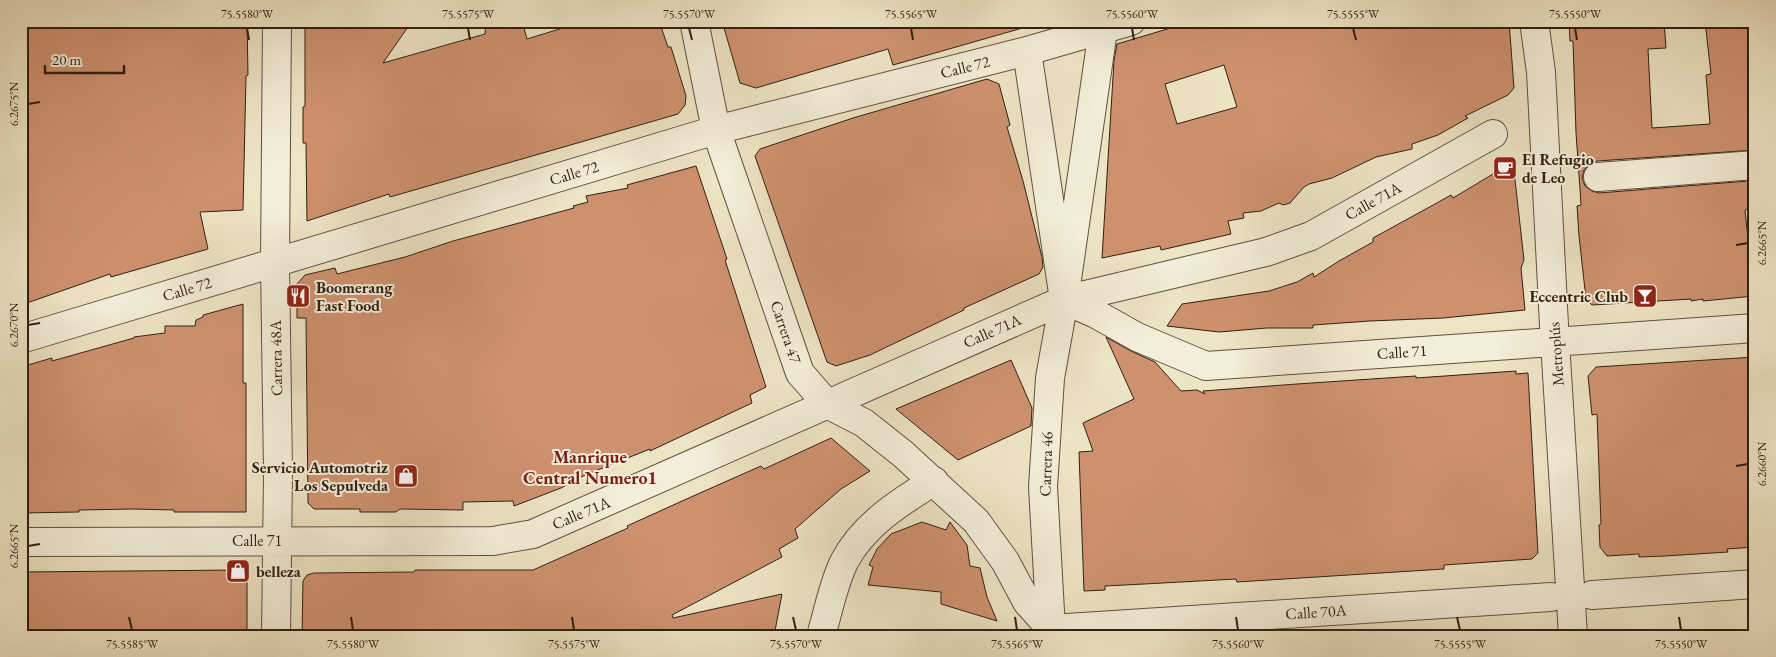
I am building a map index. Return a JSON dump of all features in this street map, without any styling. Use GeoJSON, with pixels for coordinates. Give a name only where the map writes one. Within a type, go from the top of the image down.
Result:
{"type":"FeatureCollection","features":[{"type":"Feature","properties":{"kind":"street","name":"Carrera 48A"},"geometry":{"type":"LineString","coordinates":[[276,636],[275,263],[277,21]]}},
{"type":"Feature","properties":{"kind":"street","name":"Carrera 47"},"geometry":{"type":"LineString","coordinates":[[694,21],[716,130],[800,373],[827,404],[864,423],[934,481],[976,520],[1005,561],[1027,602],[1052,633]]}},
{"type":"Feature","properties":{"kind":"street","name":"Calle 72"},"geometry":{"type":"LineString","coordinates":[[21,338],[716,130],[1027,51],[1102,25],[1132,21]]}},
{"type":"Feature","properties":{"kind":"street","name":"Metroplús"},"geometry":{"type":"LineString","coordinates":[[1534,21],[1541,72],[1573,636]]}},
{"type":"Feature","properties":{"kind":"street","name":"Metroplús"},"geometry":{"type":"LineString","coordinates":[[1541,72],[1543,21]]}},
{"type":"Feature","properties":{"kind":"street","name":"Carrera 46"},"geometry":{"type":"LineString","coordinates":[[1052,633],[1044,486],[1050,378],[1064,300],[1102,25]]}},
{"type":"Feature","properties":{"kind":"street","name":"Carrera 46"},"geometry":{"type":"LineString","coordinates":[[1027,51],[1064,300]]}},
{"type":"Feature","properties":{"kind":"street","name":"Calle 71A"},"geometry":{"type":"LineString","coordinates":[[493,541],[533,534],[570,519],[1064,300],[1266,252],[1311,236],[1494,134]]}},
{"type":"Feature","properties":{"kind":"street"},"geometry":{"type":"LineString","coordinates":[[1598,177],[1755,166]]}},
{"type":"Feature","properties":{"kind":"street","name":"Calle 71"},"geometry":{"type":"LineString","coordinates":[[1064,300],[1096,314],[1137,337],[1206,366],[1755,328]]}},
{"type":"Feature","properties":{"kind":"street"},"geometry":{"type":"LineString","coordinates":[[821,636],[839,573],[859,541],[886,512],[934,481]]}},
{"type":"Feature","properties":{"kind":"street","name":"Calle 71"},"geometry":{"type":"LineString","coordinates":[[21,542],[493,541]]}},
{"type":"Feature","properties":{"kind":"street"},"geometry":{"type":"LineString","coordinates":[[1592,595],[1755,584]]}},
{"type":"Feature","properties":{"kind":"street","name":"Calle 70A"},"geometry":{"type":"LineString","coordinates":[[1052,633],[1551,597]]}},
{"type":"Feature","properties":{"kind":"building"},"geometry":{"type":"Polygon","coordinates":[[[21,21],[247,21],[248,75],[246,76],[243,210],[200,212],[208,249],[111,277],[110,274],[21,305],[21,21]]]}},
{"type":"Feature","properties":{"kind":"building"},"geometry":{"type":"Polygon","coordinates":[[[305,21],[412,21],[383,63],[485,34],[486,21],[522,21],[527,39],[566,27],[564,21],[659,21],[668,47],[671,47],[686,96],[685,105],[678,114],[390,197],[389,194],[307,221],[306,143],[303,143],[305,21]]]}},
{"type":"Feature","properties":{"kind":"building"},"geometry":{"type":"Polygon","coordinates":[[[722,21],[1025,21],[1026,27],[893,65],[888,49],[756,88],[740,83],[722,21]]]}},
{"type":"Feature","properties":{"kind":"building"},"geometry":{"type":"Polygon","coordinates":[[[1194,21],[1509,21],[1514,88],[1508,95],[1465,116],[1468,118],[1438,135],[1412,144],[1412,149],[1376,157],[1332,178],[1309,184],[1290,203],[1283,205],[1279,203],[1261,211],[1243,213],[1244,218],[1228,221],[1231,234],[1161,250],[1160,246],[1102,258],[1114,61],[1117,44],[1194,21]],[[1224,65],[1165,84],[1177,124],[1237,107],[1224,65]]]}},
{"type":"Feature","properties":{"kind":"building"},"geometry":{"type":"Polygon","coordinates":[[[1569,21],[1664,21],[1666,48],[1648,49],[1652,128],[1710,124],[1706,75],[1711,74],[1705,21],[1755,21],[1755,150],[1597,161],[1589,164],[1584,170],[1582,178],[1585,186],[1599,193],[1748,181],[1750,209],[1745,210],[1754,296],[1703,301],[1703,299],[1691,301],[1691,299],[1592,305],[1586,299],[1577,206],[1581,205],[1573,41],[1570,41],[1569,21]]]}},
{"type":"Feature","properties":{"kind":"building"},"geometry":{"type":"Polygon","coordinates":[[[987,79],[999,84],[1010,125],[1007,127],[1023,181],[1043,267],[1039,274],[964,308],[964,310],[870,355],[836,366],[827,362],[755,156],[760,149],[853,118],[987,79]]]}},
{"type":"Feature","properties":{"kind":"building"},"geometry":{"type":"Polygon","coordinates":[[[1513,162],[1524,260],[1521,268],[1525,310],[1443,318],[1313,325],[1313,328],[1267,328],[1219,332],[1167,326],[1182,304],[1269,291],[1297,282],[1313,273],[1314,277],[1373,242],[1373,238],[1451,195],[1453,198],[1513,162]]]}},
{"type":"Feature","properties":{"kind":"building"},"geometry":{"type":"Polygon","coordinates":[[[696,166],[766,387],[750,395],[752,403],[650,451],[650,449],[585,475],[561,488],[514,506],[513,501],[463,502],[463,510],[400,509],[396,512],[360,512],[360,509],[314,509],[308,503],[306,318],[297,318],[297,284],[305,275],[335,268],[337,274],[405,257],[453,241],[574,208],[573,206],[588,202],[586,196],[628,188],[627,185],[696,166]]]}},
{"type":"Feature","properties":{"kind":"building"},"geometry":{"type":"Polygon","coordinates":[[[243,304],[243,383],[246,383],[246,512],[174,512],[174,510],[133,509],[21,513],[21,367],[52,358],[52,361],[134,337],[165,333],[165,326],[195,326],[196,320],[203,317],[203,315],[243,304]]]}},
{"type":"Feature","properties":{"kind":"building"},"geometry":{"type":"Polygon","coordinates":[[[1106,337],[1155,362],[1181,391],[1197,390],[1205,394],[1203,391],[1416,376],[1416,378],[1516,371],[1516,374],[1528,373],[1538,553],[1532,559],[1444,565],[1444,569],[1237,582],[1236,579],[1105,586],[1105,590],[1084,591],[1079,452],[1093,451],[1083,423],[1134,399],[1106,337]]]}},
{"type":"Feature","properties":{"kind":"building"},"geometry":{"type":"Polygon","coordinates":[[[1755,357],[1755,547],[1727,549],[1728,552],[1665,556],[1639,557],[1639,554],[1607,556],[1600,547],[1599,525],[1601,524],[1597,414],[1592,415],[1588,376],[1596,367],[1755,357]]]}},
{"type":"Feature","properties":{"kind":"building"},"geometry":{"type":"Polygon","coordinates":[[[1011,360],[1032,408],[1031,426],[958,460],[896,409],[1011,360]]]}},
{"type":"Feature","properties":{"kind":"building"},"geometry":{"type":"Polygon","coordinates":[[[831,438],[870,471],[841,489],[795,529],[798,538],[779,549],[782,557],[672,615],[673,618],[782,594],[774,636],[302,636],[303,581],[307,575],[314,573],[414,572],[415,570],[533,570],[628,528],[627,526],[691,497],[761,466],[764,469],[831,438]]]}},
{"type":"Feature","properties":{"kind":"building"},"geometry":{"type":"Polygon","coordinates":[[[922,522],[946,530],[950,522],[967,545],[970,566],[980,568],[987,597],[997,621],[941,604],[941,592],[868,585],[873,567],[869,565],[877,549],[891,534],[922,522]]]}},
{"type":"Feature","properties":{"kind":"building"},"geometry":{"type":"Polygon","coordinates":[[[238,570],[247,579],[247,636],[21,636],[21,572],[238,570]]]}},
{"type":"Feature","properties":{"kind":"place","name":"El Refugio de Leo"},"geometry":{"type":"Point","coordinates":[1505,168]}},
{"type":"Feature","properties":{"kind":"place","name":"Boomerang Fast Food"},"geometry":{"type":"Point","coordinates":[298,296]}},
{"type":"Feature","properties":{"kind":"place","name":"Eccentric Club"},"geometry":{"type":"Point","coordinates":[1645,296]}},
{"type":"Feature","properties":{"kind":"place","name":"Servicio Automotriz Los Sepulveda"},"geometry":{"type":"Point","coordinates":[406,476]}},
{"type":"Feature","properties":{"kind":"place","name":"belleza"},"geometry":{"type":"Point","coordinates":[238,571]}},
{"type":"Feature","properties":{"kind":"district","name":"Manrique Central Numero1"},"geometry":{"type":"Point","coordinates":[590,466]}}]}
